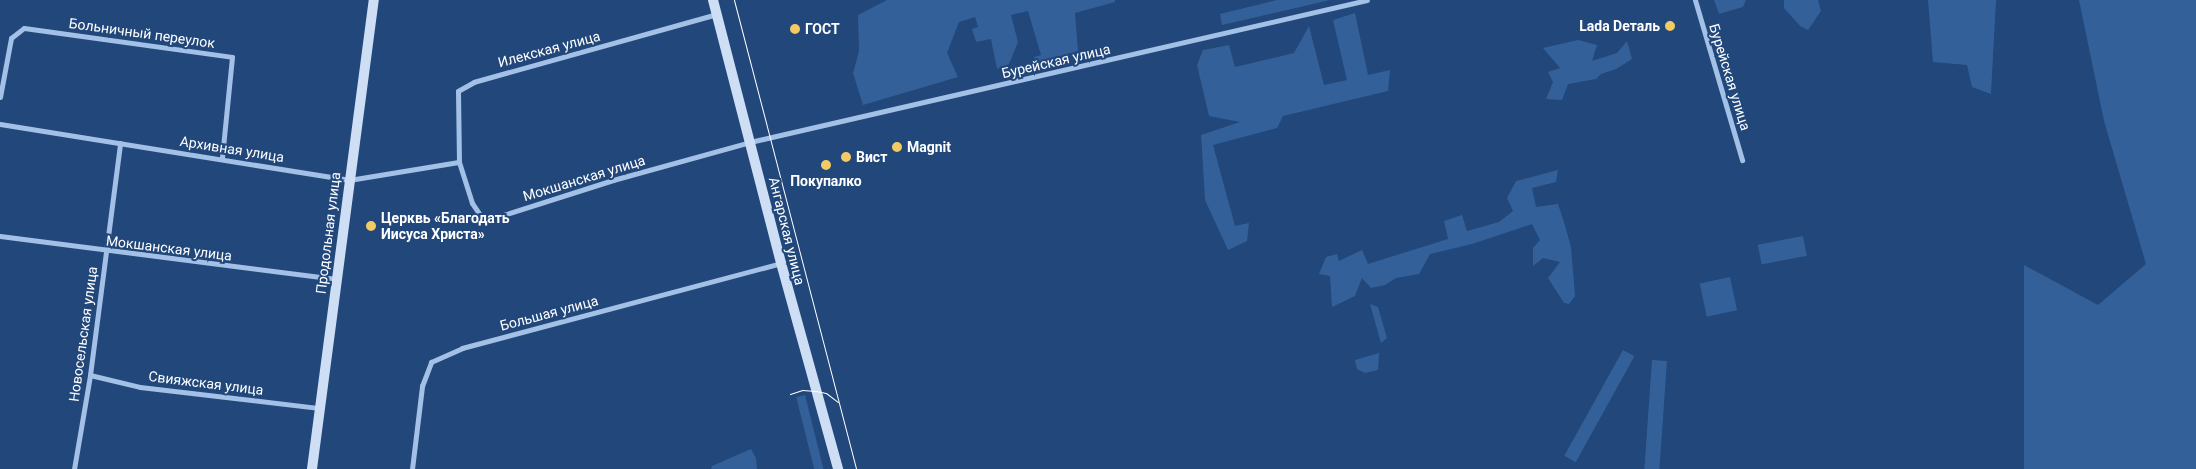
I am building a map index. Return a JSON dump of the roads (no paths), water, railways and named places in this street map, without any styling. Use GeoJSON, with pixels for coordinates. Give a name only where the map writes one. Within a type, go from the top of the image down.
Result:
{"type":"FeatureCollection","features":[{"type":"Feature","properties":{"kind":"main road","name":"Продольная улица"},"geometry":{"type":"LineString","coordinates":[[312,469],[374,0]]}},
{"type":"Feature","properties":{"kind":"main road","name":"Ангарская улица"},"geometry":{"type":"LineString","coordinates":[[713,0],[781,263],[838,469]]}},
{"type":"Feature","properties":{"kind":"street","name":"Бурейская улица"},"geometry":{"type":"LineString","coordinates":[[750,142],[1367,0]]}},
{"type":"Feature","properties":{"kind":"street","name":"Бурейская улица"},"geometry":{"type":"LineString","coordinates":[[1695,0],[1742,160]]}},
{"type":"Feature","properties":{"kind":"street","name":"Илекская улица"},"geometry":{"type":"LineString","coordinates":[[459,162],[458,91],[474,82],[717,14]]}},
{"type":"Feature","properties":{"kind":"street","name":"Больничный переулок"},"geometry":{"type":"LineString","coordinates":[[0,97],[11,38],[24,28],[232,57],[222,158]]}},
{"type":"Feature","properties":{"kind":"street","name":"Архивная улица"},"geometry":{"type":"LineString","coordinates":[[0,124],[222,158],[349,180],[459,162]]}},
{"type":"Feature","properties":{"kind":"street","name":"Мокшанская улица"},"geometry":{"type":"LineString","coordinates":[[459,162],[472,203],[480,215],[494,218],[613,180],[750,142]]}},
{"type":"Feature","properties":{"kind":"street","name":"Новосельская улица"},"geometry":{"type":"LineString","coordinates":[[74,469],[90,375],[120,143]]}},
{"type":"Feature","properties":{"kind":"street","name":"Мокшанская улица"},"geometry":{"type":"LineString","coordinates":[[0,236],[105,252],[336,279]]}},
{"type":"Feature","properties":{"kind":"street","name":"Большая улица"},"geometry":{"type":"LineString","coordinates":[[412,469],[422,386],[431,362],[462,348],[781,263]]}},
{"type":"Feature","properties":{"kind":"street","name":"Свияжская улица"},"geometry":{"type":"LineString","coordinates":[[90,375],[140,387],[320,408]]}},
{"type":"Feature","properties":{"kind":"tram line"},"geometry":{"type":"LineString","coordinates":[[734,0],[856,469]]}},
{"type":"Feature","properties":{"kind":"tram line"},"geometry":{"type":"LineString","coordinates":[[790,394],[802,390],[816,391],[826,393],[838,402]]}},
{"type":"Feature","properties":{"kind":"place","name":"Lada Dеталь"},"geometry":{"type":"Point","coordinates":[1670,26]}},
{"type":"Feature","properties":{"kind":"place","name":"ГОСТ"},"geometry":{"type":"Point","coordinates":[795,29]}},
{"type":"Feature","properties":{"kind":"place","name":"Magnit"},"geometry":{"type":"Point","coordinates":[897,147]}},
{"type":"Feature","properties":{"kind":"place","name":"Вист"},"geometry":{"type":"Point","coordinates":[846,157]}},
{"type":"Feature","properties":{"kind":"place","name":"Покупалко"},"geometry":{"type":"Point","coordinates":[826,165]}},
{"type":"Feature","properties":{"kind":"place","name":"Церквь «Благодать Иисуса Христа»"},"geometry":{"type":"Point","coordinates":[371,226]}}]}
